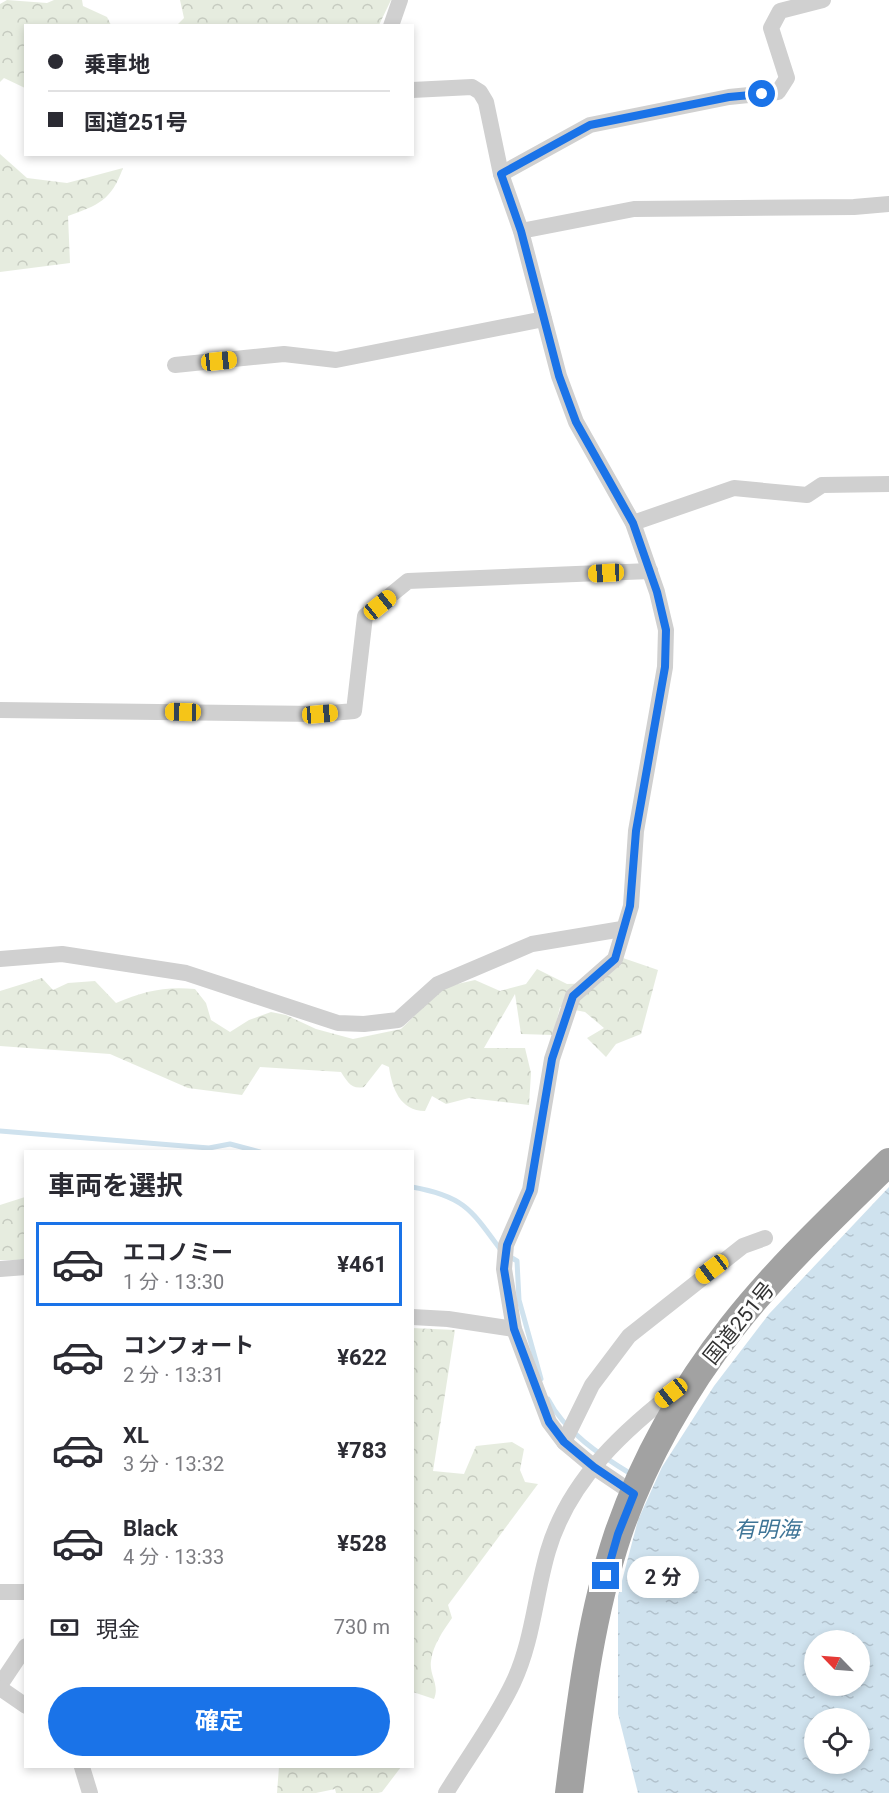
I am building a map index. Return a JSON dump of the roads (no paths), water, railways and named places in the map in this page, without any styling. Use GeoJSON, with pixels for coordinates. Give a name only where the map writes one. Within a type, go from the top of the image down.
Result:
{"type":"FeatureCollection","features":[{"type":"Feature","properties":{"kind":"highway","name":"国道251号"},"geometry":{"type":"LineString","coordinates":[[568,1793],[586,1662],[600,1598],[618,1534],[638,1485],[700,1371],[732,1327],[765,1289],[889,1162]]}},
{"type":"Feature","properties":{"kind":"street"},"geometry":{"type":"LineString","coordinates":[[392,24],[400,0]]}},
{"type":"Feature","properties":{"kind":"street"},"geometry":{"type":"LineString","coordinates":[[501,174],[590,125],[729,97],[778,92],[787,78],[771,28],[780,11],[823,0]]}},
{"type":"Feature","properties":{"kind":"street"},"geometry":{"type":"LineString","coordinates":[[414,90],[464,86],[480,92],[486,102],[501,174],[521,231],[559,376],[576,422],[633,523],[650,571],[666,630],[665,667],[636,831],[630,906],[615,959],[573,996],[552,1059],[530,1190],[505,1254],[514,1329],[549,1422],[568,1433],[638,1485]]}},
{"type":"Feature","properties":{"kind":"street"},"geometry":{"type":"LineString","coordinates":[[521,231],[634,209],[855,207],[889,204]]}},
{"type":"Feature","properties":{"kind":"street"},"geometry":{"type":"LineString","coordinates":[[175,365],[284,354],[336,360],[544,319]]}},
{"type":"Feature","properties":{"kind":"street"},"geometry":{"type":"LineString","coordinates":[[633,523],[734,488],[807,495],[822,485],[889,484]]}},
{"type":"Feature","properties":{"kind":"street"},"geometry":{"type":"LineString","coordinates":[[0,710],[320,714],[354,711],[365,616],[408,581],[650,571]]}},
{"type":"Feature","properties":{"kind":"street"},"geometry":{"type":"LineString","coordinates":[[0,959],[62,954],[186,973],[338,1023],[363,1024],[398,1020],[438,984],[532,944],[622,929]]}},
{"type":"Feature","properties":{"kind":"street"},"geometry":{"type":"LineString","coordinates":[[568,1433],[592,1385],[629,1336],[743,1246],[765,1238]]}},
{"type":"Feature","properties":{"kind":"street"},"geometry":{"type":"LineString","coordinates":[[0,1269],[24,1267]]}},
{"type":"Feature","properties":{"kind":"street"},"geometry":{"type":"LineString","coordinates":[[414,1317],[448,1319],[514,1329]]}},
{"type":"Feature","properties":{"kind":"street"},"geometry":{"type":"LineString","coordinates":[[446,1793],[512,1684],[527,1647],[547,1552],[561,1513],[601,1459],[642,1416],[700,1371]]}},
{"type":"Feature","properties":{"kind":"street"},"geometry":{"type":"LineString","coordinates":[[0,1592],[24,1592]]}},
{"type":"Feature","properties":{"kind":"street"},"geometry":{"type":"LineString","coordinates":[[24,1649],[0,1687],[24,1705]]}},
{"type":"Feature","properties":{"kind":"street"},"geometry":{"type":"LineString","coordinates":[[82,1768],[90,1793]]}},
{"type":"Feature","properties":{"kind":"water","name":"有明海"},"geometry":{"type":"Polygon","coordinates":[[[889,1187],[889,1793],[638,1793],[618,1714],[618,1596],[638,1520],[662,1467],[714,1386],[769,1314],[889,1187]]]}},
{"type":"Feature","properties":{"kind":"waterway"},"geometry":{"type":"LineString","coordinates":[[0,1131],[209,1148],[230,1144],[252,1150]]}},
{"type":"Feature","properties":{"kind":"waterway"},"geometry":{"type":"LineString","coordinates":[[414,1187],[443,1195],[464,1206],[500,1249]]}},
{"type":"Feature","properties":{"kind":"waterway"},"geometry":{"type":"LineString","coordinates":[[507,1255],[517,1261],[519,1300],[541,1379]]}},
{"type":"Feature","properties":{"kind":"waterway"},"geometry":{"type":"LineString","coordinates":[[548,1399],[564,1422],[584,1442],[631,1474]]}}]}
